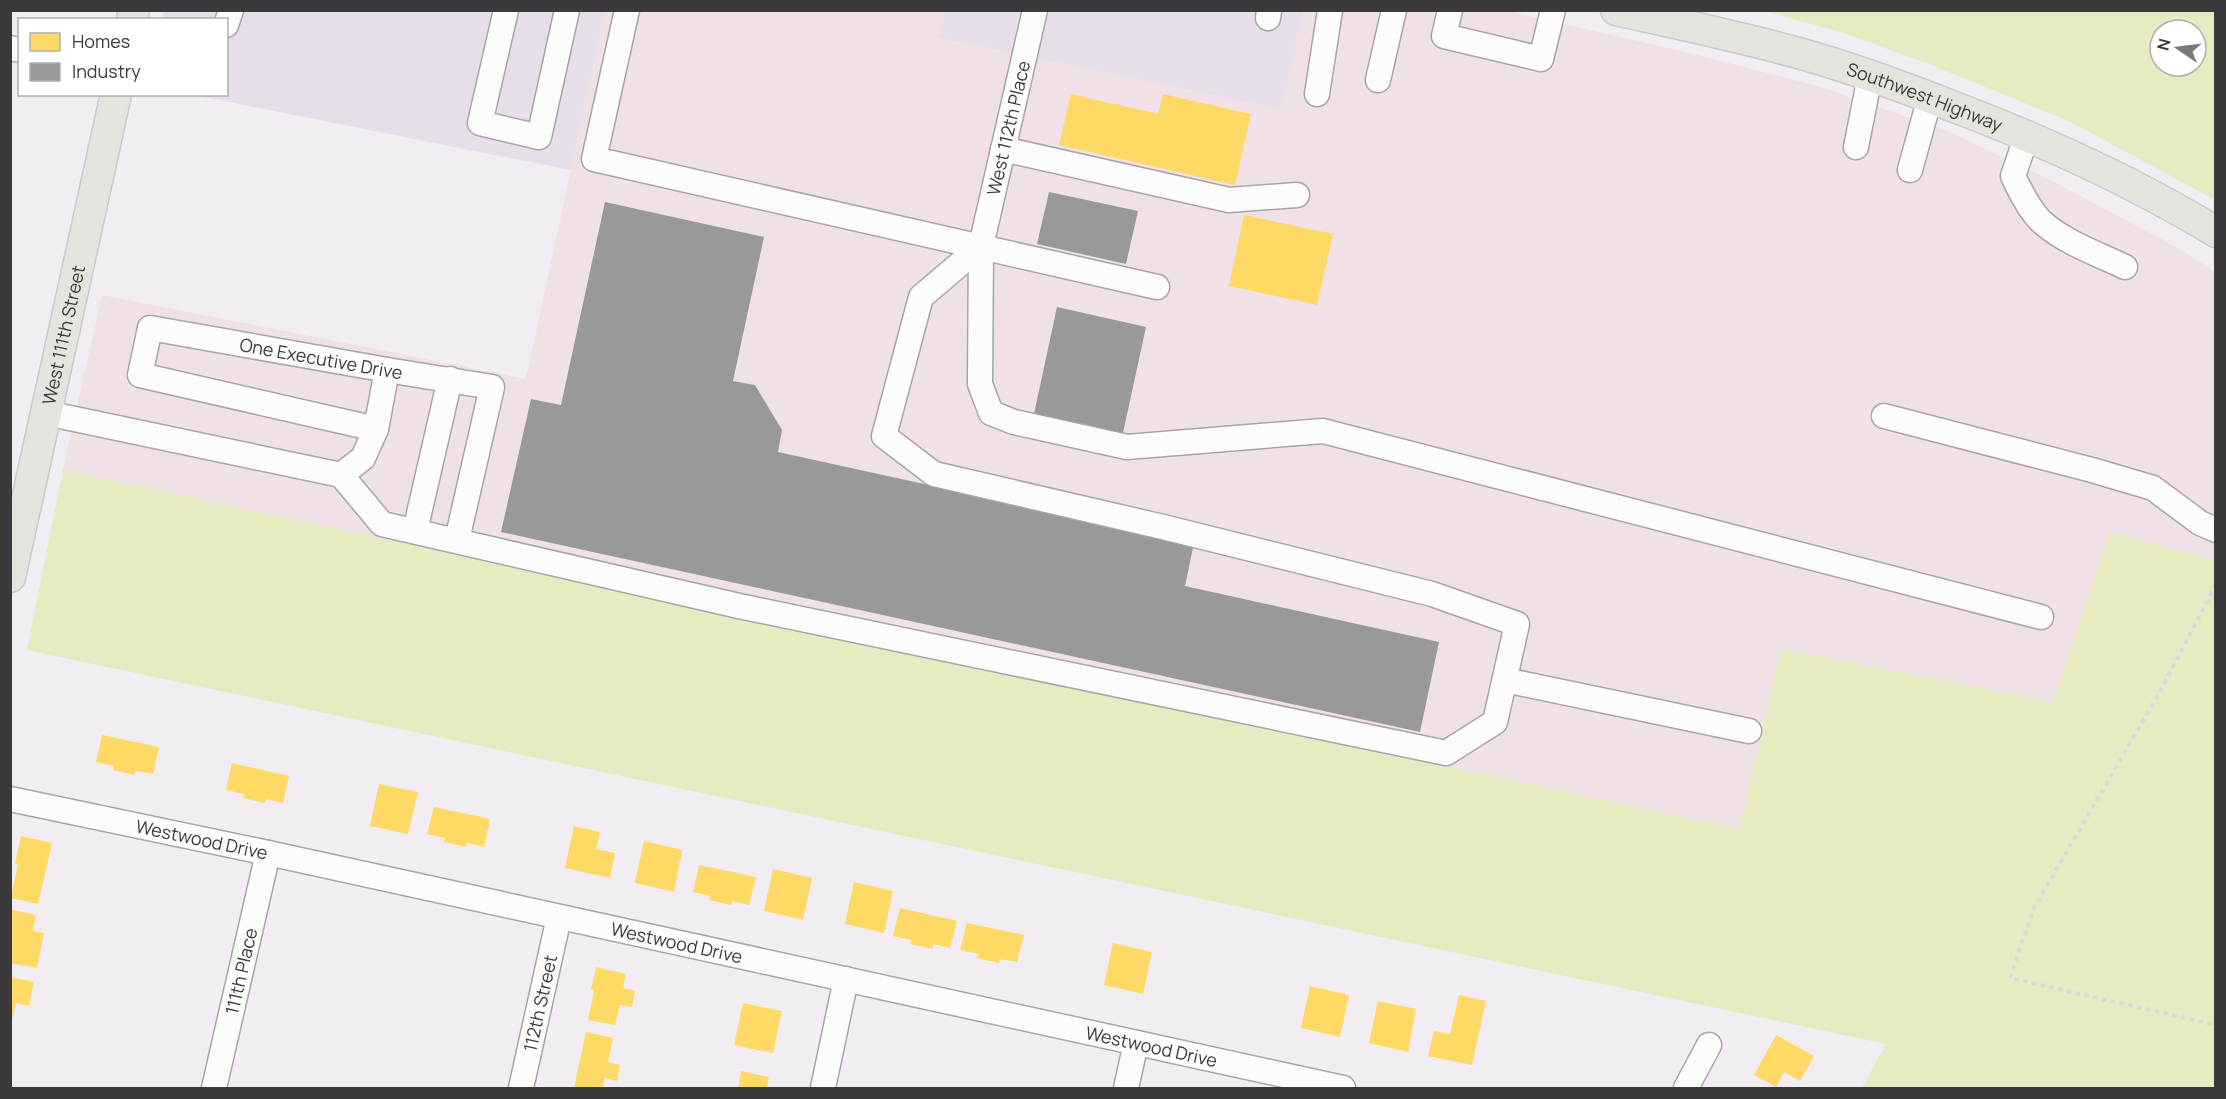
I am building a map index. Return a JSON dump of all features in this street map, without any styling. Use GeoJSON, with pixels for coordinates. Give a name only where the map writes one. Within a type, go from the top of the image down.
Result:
{"type":"FeatureCollection","features":[{"type":"Feature","properties":{"kind":"main road","name":"Southwest Highway"},"geometry":{"type":"LineString","coordinates":[[1616,10],[1802,54],[1930,97],[2027,135],[2098,168],[2216,232]]}},
{"type":"Feature","properties":{"kind":"main road","name":"West 111th Street"},"geometry":{"type":"LineString","coordinates":[[10,578],[116,96]]}},
{"type":"Feature","properties":{"kind":"street"},"geometry":{"type":"LineString","coordinates":[[506,10],[480,123],[538,137],[567,10]]}},
{"type":"Feature","properties":{"kind":"street"},"geometry":{"type":"LineString","coordinates":[[627,10],[594,159],[1157,286]]}},
{"type":"Feature","properties":{"kind":"street","name":"West 112th Place"},"geometry":{"type":"LineString","coordinates":[[1035,10],[981,246],[980,384],[991,413],[1014,422],[1127,447],[1323,431],[2041,617]]}},
{"type":"Feature","properties":{"kind":"street"},"geometry":{"type":"LineString","coordinates":[[1317,94],[1330,10]]}},
{"type":"Feature","properties":{"kind":"street"},"geometry":{"type":"LineString","coordinates":[[1378,80],[1394,10]]}},
{"type":"Feature","properties":{"kind":"street"},"geometry":{"type":"LineString","coordinates":[[1450,10],[1444,36],[1541,59],[1553,10]]}},
{"type":"Feature","properties":{"kind":"street"},"geometry":{"type":"LineString","coordinates":[[1856,147],[1870,76]]}},
{"type":"Feature","properties":{"kind":"street"},"geometry":{"type":"LineString","coordinates":[[1910,170],[1930,97]]}},
{"type":"Feature","properties":{"kind":"street"},"geometry":{"type":"LineString","coordinates":[[2027,135],[2013,176],[2042,222],[2075,244],[2126,267]]}},
{"type":"Feature","properties":{"kind":"street"},"geometry":{"type":"LineString","coordinates":[[1003,149],[1228,200],[1297,195]]}},
{"type":"Feature","properties":{"kind":"street"},"geometry":{"type":"LineString","coordinates":[[46,413],[340,475],[382,524],[739,606],[1446,753],[1495,722],[1517,624],[1432,594],[934,474],[884,436],[921,297],[981,246]]}},
{"type":"Feature","properties":{"kind":"street","name":"One Executive Drive"},"geometry":{"type":"LineString","coordinates":[[376,429],[140,375],[150,328],[492,387],[457,540]]}},
{"type":"Feature","properties":{"kind":"street"},"geometry":{"type":"LineString","coordinates":[[340,475],[363,458],[376,429],[387,370]]}},
{"type":"Feature","properties":{"kind":"street"},"geometry":{"type":"LineString","coordinates":[[416,531],[450,379]]}},
{"type":"Feature","properties":{"kind":"street"},"geometry":{"type":"LineString","coordinates":[[1884,416],[2153,488],[2200,523],[2216,530]]}},
{"type":"Feature","properties":{"kind":"street"},"geometry":{"type":"LineString","coordinates":[[1505,680],[1749,731]]}},
{"type":"Feature","properties":{"kind":"street","name":"Westwood Drive"},"geometry":{"type":"LineString","coordinates":[[10,799],[268,853],[1343,1089]]}},
{"type":"Feature","properties":{"kind":"street","name":"111th Place"},"geometry":{"type":"LineString","coordinates":[[214,1089],[268,853]]}},
{"type":"Feature","properties":{"kind":"street","name":"112th Street"},"geometry":{"type":"LineString","coordinates":[[521,1089],[559,917]]}},
{"type":"Feature","properties":{"kind":"street"},"geometry":{"type":"LineString","coordinates":[[823,1089],[846,979]]}},
{"type":"Feature","properties":{"kind":"street"},"geometry":{"type":"LineString","coordinates":[[1126,1089],[1136,1043]]}},
{"type":"Feature","properties":{"kind":"street"},"geometry":{"type":"LineString","coordinates":[[1686,1089],[1709,1045]]}},
{"type":"Feature","properties":{"kind":"path"},"geometry":{"type":"LineString","coordinates":[[2216,584],[2161,690],[2034,908],[2010,978],[2216,1025]]}},
{"type":"Feature","properties":{"kind":"shaded area"},"geometry":{"type":"Polygon","coordinates":[[[164,10],[605,11],[571,170],[198,96],[228,96],[228,18],[162,18],[164,10]]]}},
{"type":"Feature","properties":{"kind":"shaded area"},"geometry":{"type":"Polygon","coordinates":[[[605,11],[944,11],[939,38],[1281,109],[1304,11],[1508,11],[1698,55],[1821,87],[1950,132],[2052,181],[2178,248],[2215,272],[2216,556],[2213,560],[2109,532],[2053,702],[1781,649],[1739,829],[63,470],[102,295],[526,379],[605,11]]]}},
{"type":"Feature","properties":{"kind":"shaded area"},"geometry":{"type":"Polygon","coordinates":[[[944,11],[1304,11],[1281,109],[938,38],[944,11]]]}},
{"type":"Feature","properties":{"kind":"green space"},"geometry":{"type":"Polygon","coordinates":[[[1763,11],[2215,11],[2215,200],[2069,121],[1929,64],[1841,32],[1763,11]]]}},
{"type":"Feature","properties":{"kind":"green space"},"geometry":{"type":"Polygon","coordinates":[[[63,470],[1739,829],[1781,649],[2053,702],[2109,532],[2215,560],[2215,1088],[1862,1088],[1886,1044],[27,650],[63,470]]]}},
{"type":"Feature","properties":{"kind":"building: Homes"},"geometry":{"type":"Polygon","coordinates":[[[1071,94],[1158,114],[1163,94],[1251,114],[1235,185],[1059,145],[1071,94]]]}},
{"type":"Feature","properties":{"kind":"building: Homes"},"geometry":{"type":"Polygon","coordinates":[[[1244,215],[1333,234],[1317,305],[1229,286],[1244,215]]]}},
{"type":"Feature","properties":{"kind":"building: Homes"},"geometry":{"type":"Polygon","coordinates":[[[102,735],[159,747],[153,774],[136,771],[134,775],[113,770],[114,766],[96,762],[102,735]]]}},
{"type":"Feature","properties":{"kind":"building: Homes"},"geometry":{"type":"Polygon","coordinates":[[[232,763],[289,776],[283,803],[266,799],[265,803],[243,798],[244,794],[226,790],[232,763]]]}},
{"type":"Feature","properties":{"kind":"building: Homes"},"geometry":{"type":"Polygon","coordinates":[[[379,784],[418,792],[408,834],[370,826],[379,784]]]}},
{"type":"Feature","properties":{"kind":"building: Homes"},"geometry":{"type":"Polygon","coordinates":[[[434,807],[490,819],[484,847],[467,843],[466,847],[444,842],[445,838],[427,834],[434,807]]]}},
{"type":"Feature","properties":{"kind":"building: Homes"},"geometry":{"type":"Polygon","coordinates":[[[574,826],[600,832],[596,849],[615,853],[610,878],[565,868],[574,826]]]}},
{"type":"Feature","properties":{"kind":"building: Homes"},"geometry":{"type":"Polygon","coordinates":[[[21,836],[52,843],[38,904],[11,898],[21,836]]]}},
{"type":"Feature","properties":{"kind":"building: Homes"},"geometry":{"type":"Polygon","coordinates":[[[644,841],[682,850],[674,892],[635,883],[644,841]]]}},
{"type":"Feature","properties":{"kind":"building: Homes"},"geometry":{"type":"Polygon","coordinates":[[[699,865],[756,877],[749,905],[732,901],[731,905],[709,900],[710,896],[693,892],[699,865]]]}},
{"type":"Feature","properties":{"kind":"building: Homes"},"geometry":{"type":"Polygon","coordinates":[[[773,869],[812,878],[803,920],[764,911],[773,869]]]}},
{"type":"Feature","properties":{"kind":"building: Homes"},"geometry":{"type":"Polygon","coordinates":[[[854,882],[893,891],[884,933],[845,924],[854,882]]]}},
{"type":"Feature","properties":{"kind":"building: Homes"},"geometry":{"type":"Polygon","coordinates":[[[900,908],[957,921],[950,948],[933,944],[932,949],[910,944],[911,940],[893,936],[900,908]]]}},
{"type":"Feature","properties":{"kind":"building: Homes"},"geometry":{"type":"Polygon","coordinates":[[[10,909],[36,915],[33,931],[44,933],[37,968],[10,963],[10,909]]]}},
{"type":"Feature","properties":{"kind":"building: Homes"},"geometry":{"type":"Polygon","coordinates":[[[967,923],[1024,935],[1017,962],[1000,959],[999,963],[977,958],[978,954],[960,950],[967,923]]]}},
{"type":"Feature","properties":{"kind":"building: Homes"},"geometry":{"type":"Polygon","coordinates":[[[1113,943],[1152,952],[1143,994],[1104,985],[1113,943]]]}},
{"type":"Feature","properties":{"kind":"building: Homes"},"geometry":{"type":"Polygon","coordinates":[[[596,967],[626,974],[623,988],[635,991],[632,1007],[620,1005],[615,1025],[588,1020],[596,967]]]}},
{"type":"Feature","properties":{"kind":"building: Homes"},"geometry":{"type":"Polygon","coordinates":[[[10,977],[34,982],[29,1006],[16,1003],[11,1023],[10,977]]]}},
{"type":"Feature","properties":{"kind":"building: Homes"},"geometry":{"type":"Polygon","coordinates":[[[1310,986],[1349,995],[1340,1037],[1301,1028],[1310,986]]]}},
{"type":"Feature","properties":{"kind":"building: Homes"},"geometry":{"type":"Polygon","coordinates":[[[1459,995],[1486,1001],[1472,1065],[1428,1056],[1434,1031],[1450,1034],[1459,995]]]}},
{"type":"Feature","properties":{"kind":"building: Homes"},"geometry":{"type":"Polygon","coordinates":[[[1378,1001],[1416,1009],[1408,1052],[1369,1043],[1378,1001]]]}},
{"type":"Feature","properties":{"kind":"building: Homes"},"geometry":{"type":"Polygon","coordinates":[[[743,1003],[782,1011],[773,1053],[734,1045],[743,1003]]]}},
{"type":"Feature","properties":{"kind":"building: Homes"},"geometry":{"type":"Polygon","coordinates":[[[586,1032],[613,1038],[608,1062],[620,1065],[617,1081],[605,1078],[602,1088],[574,1088],[586,1032]]]}},
{"type":"Feature","properties":{"kind":"building: Homes"},"geometry":{"type":"Polygon","coordinates":[[[1776,1035],[1814,1056],[1800,1081],[1784,1072],[1776,1087],[1754,1075],[1776,1035]]]}},
{"type":"Feature","properties":{"kind":"building: Homes"},"geometry":{"type":"Polygon","coordinates":[[[741,1071],[769,1077],[767,1088],[738,1088],[741,1071]]]}},
{"type":"Feature","properties":{"kind":"building: Industry"},"geometry":{"type":"Polygon","coordinates":[[[1049,192],[1138,211],[1126,264],[1037,244],[1049,192]]]}},
{"type":"Feature","properties":{"kind":"building: Industry"},"geometry":{"type":"Polygon","coordinates":[[[605,202],[764,237],[733,381],[755,385],[782,430],[778,452],[1194,543],[1185,586],[1439,642],[1420,732],[501,532],[531,399],[561,405],[605,202]]]}},
{"type":"Feature","properties":{"kind":"building: Industry"},"geometry":{"type":"Polygon","coordinates":[[[1057,307],[1146,327],[1123,433],[1034,414],[1057,307]]]}}]}
